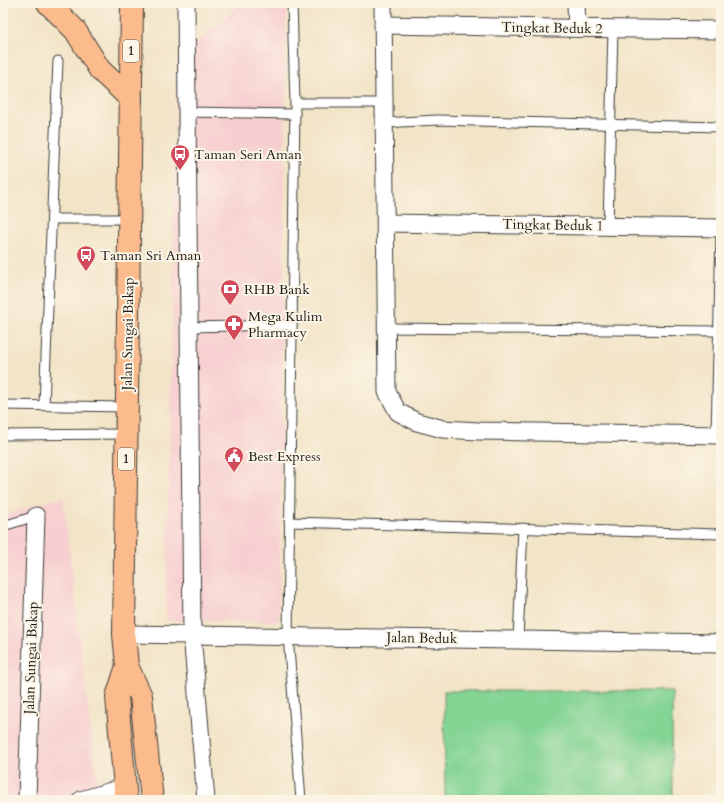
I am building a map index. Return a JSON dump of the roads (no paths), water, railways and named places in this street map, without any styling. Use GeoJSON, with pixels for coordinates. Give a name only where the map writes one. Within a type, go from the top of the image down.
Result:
{"type":"FeatureCollection","features":[{"type":"Feature","properties":{"kind":"highway"},"geometry":{"type":"LineString","coordinates":[[48,3],[75,30],[100,70],[131,99]]}},
{"type":"Feature","properties":{"kind":"highway","name":"Jalan Sungai Bakap"},"geometry":{"type":"LineString","coordinates":[[132,3],[124,634],[127,666],[141,696],[152,800]]}},
{"type":"Feature","properties":{"kind":"highway","name":"Jalan Sungai Bakap"},"geometry":{"type":"LineString","coordinates":[[125,793],[117,697],[127,666]]}},
{"type":"Feature","properties":{"kind":"street"},"geometry":{"type":"LineString","coordinates":[[186,3],[192,634],[206,800]]}},
{"type":"Feature","properties":{"kind":"street"},"geometry":{"type":"LineString","coordinates":[[383,3],[387,392],[398,412],[417,422],[443,429],[479,431],[718,435]]}},
{"type":"Feature","properties":{"kind":"street"},"geometry":{"type":"LineString","coordinates":[[576,3],[577,28]]}},
{"type":"Feature","properties":{"kind":"street","name":"Tingkat Beduk 2"},"geometry":{"type":"LineString","coordinates":[[383,25],[721,30]]}},
{"type":"Feature","properties":{"kind":"street","name":"Tingkat Beduk 1"},"geometry":{"type":"LineString","coordinates":[[386,223],[721,228]]}},
{"type":"Feature","properties":{"kind":"street","name":"Jalan Sungai Bakap"},"geometry":{"type":"LineString","coordinates":[[27,800],[36,516]]}},
{"type":"Feature","properties":{"kind":"street","name":"Jalan Beduk"},"geometry":{"type":"LineString","coordinates":[[124,634],[721,643]]}},
{"type":"Feature","properties":{"kind":"street"},"geometry":{"type":"LineString","coordinates":[[81,800],[125,793]]}},
{"type":"Feature","properties":{"kind":"lane"},"geometry":{"type":"LineString","coordinates":[[292,3],[295,114],[288,636],[301,800]]}},
{"type":"Feature","properties":{"kind":"lane"},"geometry":{"type":"LineString","coordinates":[[608,226],[613,29]]}},
{"type":"Feature","properties":{"kind":"lane"},"geometry":{"type":"LineString","coordinates":[[44,406],[58,61]]}},
{"type":"Feature","properties":{"kind":"lane"},"geometry":{"type":"LineString","coordinates":[[295,103],[384,103]]}},
{"type":"Feature","properties":{"kind":"lane"},"geometry":{"type":"LineString","coordinates":[[187,112],[295,114]]}},
{"type":"Feature","properties":{"kind":"lane"},"geometry":{"type":"LineString","coordinates":[[384,123],[437,120],[721,127]]}},
{"type":"Feature","properties":{"kind":"lane"},"geometry":{"type":"LineString","coordinates":[[52,219],[129,219]]}},
{"type":"Feature","properties":{"kind":"lane"},"geometry":{"type":"LineString","coordinates":[[718,435],[721,232]]}},
{"type":"Feature","properties":{"kind":"lane"},"geometry":{"type":"LineString","coordinates":[[189,327],[292,325]]}},
{"type":"Feature","properties":{"kind":"lane"},"geometry":{"type":"LineString","coordinates":[[387,328],[719,331]]}},
{"type":"Feature","properties":{"kind":"lane"},"geometry":{"type":"LineString","coordinates":[[3,405],[127,407]]}},
{"type":"Feature","properties":{"kind":"lane"},"geometry":{"type":"LineString","coordinates":[[3,435],[126,434]]}},
{"type":"Feature","properties":{"kind":"lane"},"geometry":{"type":"LineString","coordinates":[[3,526],[36,516]]}},
{"type":"Feature","properties":{"kind":"lane"},"geometry":{"type":"LineString","coordinates":[[289,522],[721,534]]}},
{"type":"Feature","properties":{"kind":"lane"},"geometry":{"type":"LineString","coordinates":[[518,640],[523,528]]}},
{"type":"Feature","properties":{"kind":"place","name":"Taman Seri Aman"},"geometry":{"type":"Point","coordinates":[180,171]}},
{"type":"Feature","properties":{"kind":"place","name":"Taman Sri Aman"},"geometry":{"type":"Point","coordinates":[86,272]}},
{"type":"Feature","properties":{"kind":"place","name":"RHB Bank"},"geometry":{"type":"Point","coordinates":[230,306]}},
{"type":"Feature","properties":{"kind":"place","name":"Mega Kulim Pharmacy"},"geometry":{"type":"Point","coordinates":[234,341]}},
{"type":"Feature","properties":{"kind":"place","name":"Best Express"},"geometry":{"type":"Point","coordinates":[234,473]}}]}
